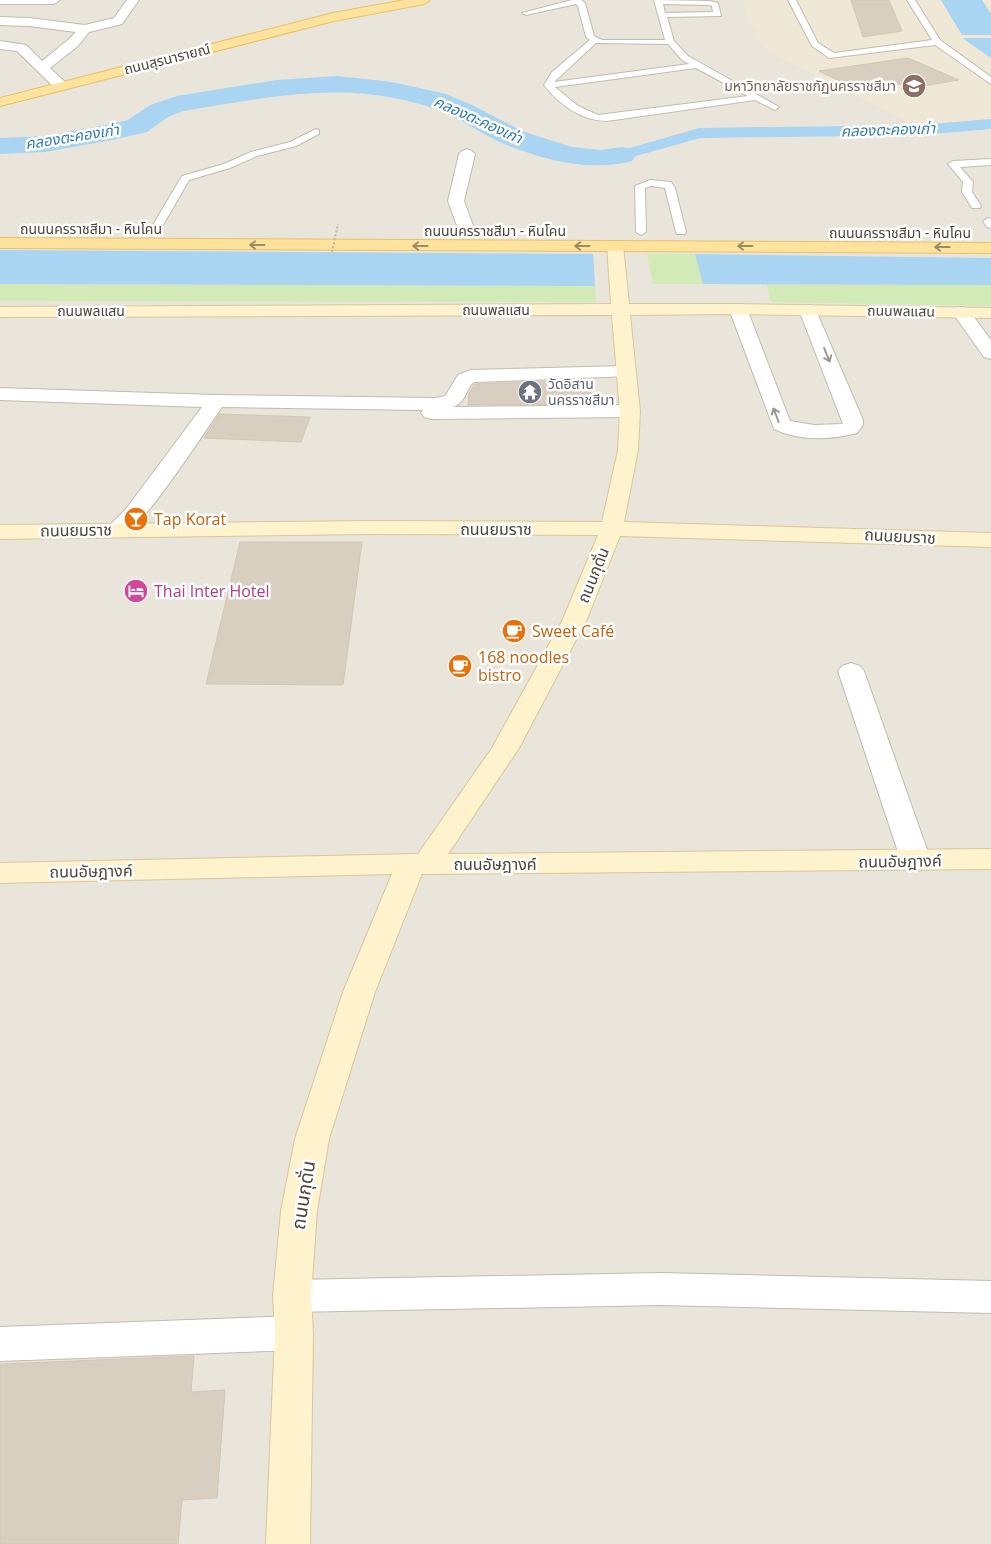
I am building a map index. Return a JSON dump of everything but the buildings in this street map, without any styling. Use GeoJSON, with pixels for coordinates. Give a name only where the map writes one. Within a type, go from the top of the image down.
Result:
{"type":"FeatureCollection","features":[{"type":"Feature","properties":{"kind":"main road","name":"ถนนสุรนารายณ์"},"geometry":{"type":"LineString","coordinates":[[333,17],[373,0]]}},
{"type":"Feature","properties":{"kind":"main road","name":"ถนนสุรนารายณ์"},"geometry":{"type":"LineString","coordinates":[[4,99],[333,17],[424,0]]}},
{"type":"Feature","properties":{"kind":"main road","name":"ถนนนครราชสีมา - หินโคน"},"geometry":{"type":"LineString","coordinates":[[0,244],[614,239],[641,232],[990,226]]}},
{"type":"Feature","properties":{"kind":"main road","name":"ถนนนครราชสีมา - หินโคน"},"geometry":{"type":"LineString","coordinates":[[0,229],[468,231],[793,246],[991,248]]}},
{"type":"Feature","properties":{"kind":"street"},"geometry":{"type":"LineString","coordinates":[[0,0],[54,0]]}},
{"type":"Feature","properties":{"kind":"street"},"geometry":{"type":"LineString","coordinates":[[0,21],[29,22],[85,29],[118,21],[134,0]]}},
{"type":"Feature","properties":{"kind":"street"},"geometry":{"type":"LineString","coordinates":[[42,68],[73,43],[85,29]]}},
{"type":"Feature","properties":{"kind":"street"},"geometry":{"type":"LineString","coordinates":[[0,45],[21,48],[61,86]]}},
{"type":"Feature","properties":{"kind":"street"},"geometry":{"type":"LineString","coordinates":[[0,52],[21,48]]}},
{"type":"Feature","properties":{"kind":"street"},"geometry":{"type":"LineString","coordinates":[[466,154],[456,201],[468,231]]}},
{"type":"Feature","properties":{"kind":"street","name":"ถนนกุดั่น"},"geometry":{"type":"LineString","coordinates":[[288,1544],[294,1333],[292,1296],[299,1211],[312,1139],[359,992],[419,864],[505,748],[575,619],[612,528],[628,450],[630,411],[614,239]]}},
{"type":"Feature","properties":{"kind":"street"},"geometry":{"type":"LineString","coordinates":[[738,309],[781,425],[788,429],[805,430],[850,429],[854,425],[853,420],[808,310]]}},
{"type":"Feature","properties":{"kind":"street","name":"ถนนพลแสน"},"geometry":{"type":"LineString","coordinates":[[0,312],[738,309],[991,313]]}},
{"type":"Feature","properties":{"kind":"street"},"geometry":{"type":"LineString","coordinates":[[961,312],[991,353]]}},
{"type":"Feature","properties":{"kind":"street"},"geometry":{"type":"LineString","coordinates":[[211,407],[440,404],[456,399],[463,380],[470,376],[625,372]]}},
{"type":"Feature","properties":{"kind":"street"},"geometry":{"type":"LineString","coordinates":[[0,394],[211,407],[630,411]]}},
{"type":"Feature","properties":{"kind":"street"},"geometry":{"type":"LineString","coordinates":[[116,530],[134,514],[211,407]]}},
{"type":"Feature","properties":{"kind":"street","name":"ถนนยมราช"},"geometry":{"type":"LineString","coordinates":[[0,532],[612,528],[824,532],[991,540]]}},
{"type":"Feature","properties":{"kind":"street"},"geometry":{"type":"LineString","coordinates":[[851,670],[916,861]]}},
{"type":"Feature","properties":{"kind":"street","name":"ถนนอัษฎางค์"},"geometry":{"type":"LineString","coordinates":[[0,873],[419,864],[991,859]]}},
{"type":"Feature","properties":{"kind":"street"},"geometry":{"type":"LineString","coordinates":[[292,1296],[661,1288],[991,1296]]}},
{"type":"Feature","properties":{"kind":"street"},"geometry":{"type":"LineString","coordinates":[[0,1344],[294,1333]]}},
{"type":"Feature","properties":{"kind":"lane"},"geometry":{"type":"LineString","coordinates":[[526,13],[578,0],[582,5],[590,37],[602,42],[670,42]]}},
{"type":"Feature","properties":{"kind":"lane"},"geometry":{"type":"LineString","coordinates":[[792,0],[815,44],[832,56],[937,42]]}},
{"type":"Feature","properties":{"kind":"lane"},"geometry":{"type":"LineString","coordinates":[[911,0],[937,42],[991,81]]}},
{"type":"Feature","properties":{"kind":"lane"},"geometry":{"type":"LineString","coordinates":[[662,15],[718,14],[715,5],[658,1],[662,15],[670,42],[685,58],[775,107]]}},
{"type":"Feature","properties":{"kind":"lane"},"geometry":{"type":"LineString","coordinates":[[548,85],[552,77],[579,56],[595,39]]}},
{"type":"Feature","properties":{"kind":"lane"},"geometry":{"type":"LineString","coordinates":[[856,62],[946,48]]}},
{"type":"Feature","properties":{"kind":"lane"},"geometry":{"type":"LineString","coordinates":[[548,85],[697,65]]}},
{"type":"Feature","properties":{"kind":"lane"},"geometry":{"type":"LineString","coordinates":[[548,85],[577,110],[596,119],[757,97]]}},
{"type":"Feature","properties":{"kind":"lane"},"geometry":{"type":"LineString","coordinates":[[155,230],[185,178],[232,164],[254,154],[294,144],[316,132]]}},
{"type":"Feature","properties":{"kind":"lane"},"geometry":{"type":"LineString","coordinates":[[976,206],[967,192],[968,182],[953,164],[991,162]]}},
{"type":"Feature","properties":{"kind":"lane"},"geometry":{"type":"LineString","coordinates":[[641,232],[640,186],[655,183],[667,184],[670,188],[681,232]]}},
{"type":"Feature","properties":{"kind":"path"},"geometry":{"type":"LineString","coordinates":[[332,252],[338,224]]}},
{"type":"Feature","properties":{"kind":"shaded area"},"geometry":{"type":"Polygon","coordinates":[[[0,0],[991,0],[991,1544],[0,1544],[0,0]]]}},
{"type":"Feature","properties":{"kind":"shaded area","name":"มหาวิทยาลัยราชภัฏนครราชสีมา"},"geometry":{"type":"Polygon","coordinates":[[[743,0],[991,0],[991,120],[917,126],[769,52],[759,40],[746,13],[743,0]]]}},
{"type":"Feature","properties":{"kind":"green space"},"geometry":{"type":"Polygon","coordinates":[[[647,254],[695,254],[703,284],[653,284],[647,254]]]}},
{"type":"Feature","properties":{"kind":"green space"},"geometry":{"type":"Polygon","coordinates":[[[0,284],[595,286],[596,302],[0,301],[0,284]]]}},
{"type":"Feature","properties":{"kind":"green space"},"geometry":{"type":"Polygon","coordinates":[[[766,284],[991,285],[991,306],[771,302],[766,284]]]}},
{"type":"Feature","properties":{"kind":"water"},"geometry":{"type":"Polygon","coordinates":[[[941,0],[982,0],[991,14],[991,35],[962,35],[941,0]]]}},
{"type":"Feature","properties":{"kind":"water"},"geometry":{"type":"Polygon","coordinates":[[[963,38],[991,38],[991,58],[965,40],[963,38]]]}},
{"type":"Feature","properties":{"kind":"water"},"geometry":{"type":"Polygon","coordinates":[[[0,250],[593,254],[595,286],[0,284],[0,250]]]}},
{"type":"Feature","properties":{"kind":"water"},"geometry":{"type":"Polygon","coordinates":[[[695,254],[991,258],[991,285],[703,284],[695,254]]]}},
{"type":"Feature","properties":{"kind":"waterway","name":"คลองตะคองเก่า"},"geometry":{"type":"LineString","coordinates":[[0,146],[45,144],[112,132],[137,126],[159,111],[177,104],[277,88],[337,84],[392,90],[437,100],[463,111],[512,137],[569,155],[601,158],[622,155]]}},
{"type":"Feature","properties":{"kind":"waterway","name":"คลองตะคองเก่า"},"geometry":{"type":"LineString","coordinates":[[622,155],[699,133],[919,130],[991,124]]}},
{"type":"Feature","properties":{"kind":"place","name":"มหาวิทยาลัยราชภัฏนครราชสีมา"},"geometry":{"type":"Point","coordinates":[914,86]}},
{"type":"Feature","properties":{"kind":"place","name":"วัดอิสาน นครราชสีมา"},"geometry":{"type":"Point","coordinates":[530,392]}},
{"type":"Feature","properties":{"kind":"place","name":"Tap Korat"},"geometry":{"type":"Point","coordinates":[136,519]}},
{"type":"Feature","properties":{"kind":"place","name":"Thai Inter Hotel"},"geometry":{"type":"Point","coordinates":[136,591]}},
{"type":"Feature","properties":{"kind":"place","name":"Sweet Café"},"geometry":{"type":"Point","coordinates":[514,631]}},
{"type":"Feature","properties":{"kind":"place","name":"168 noodles bistro"},"geometry":{"type":"Point","coordinates":[460,666]}}]}
